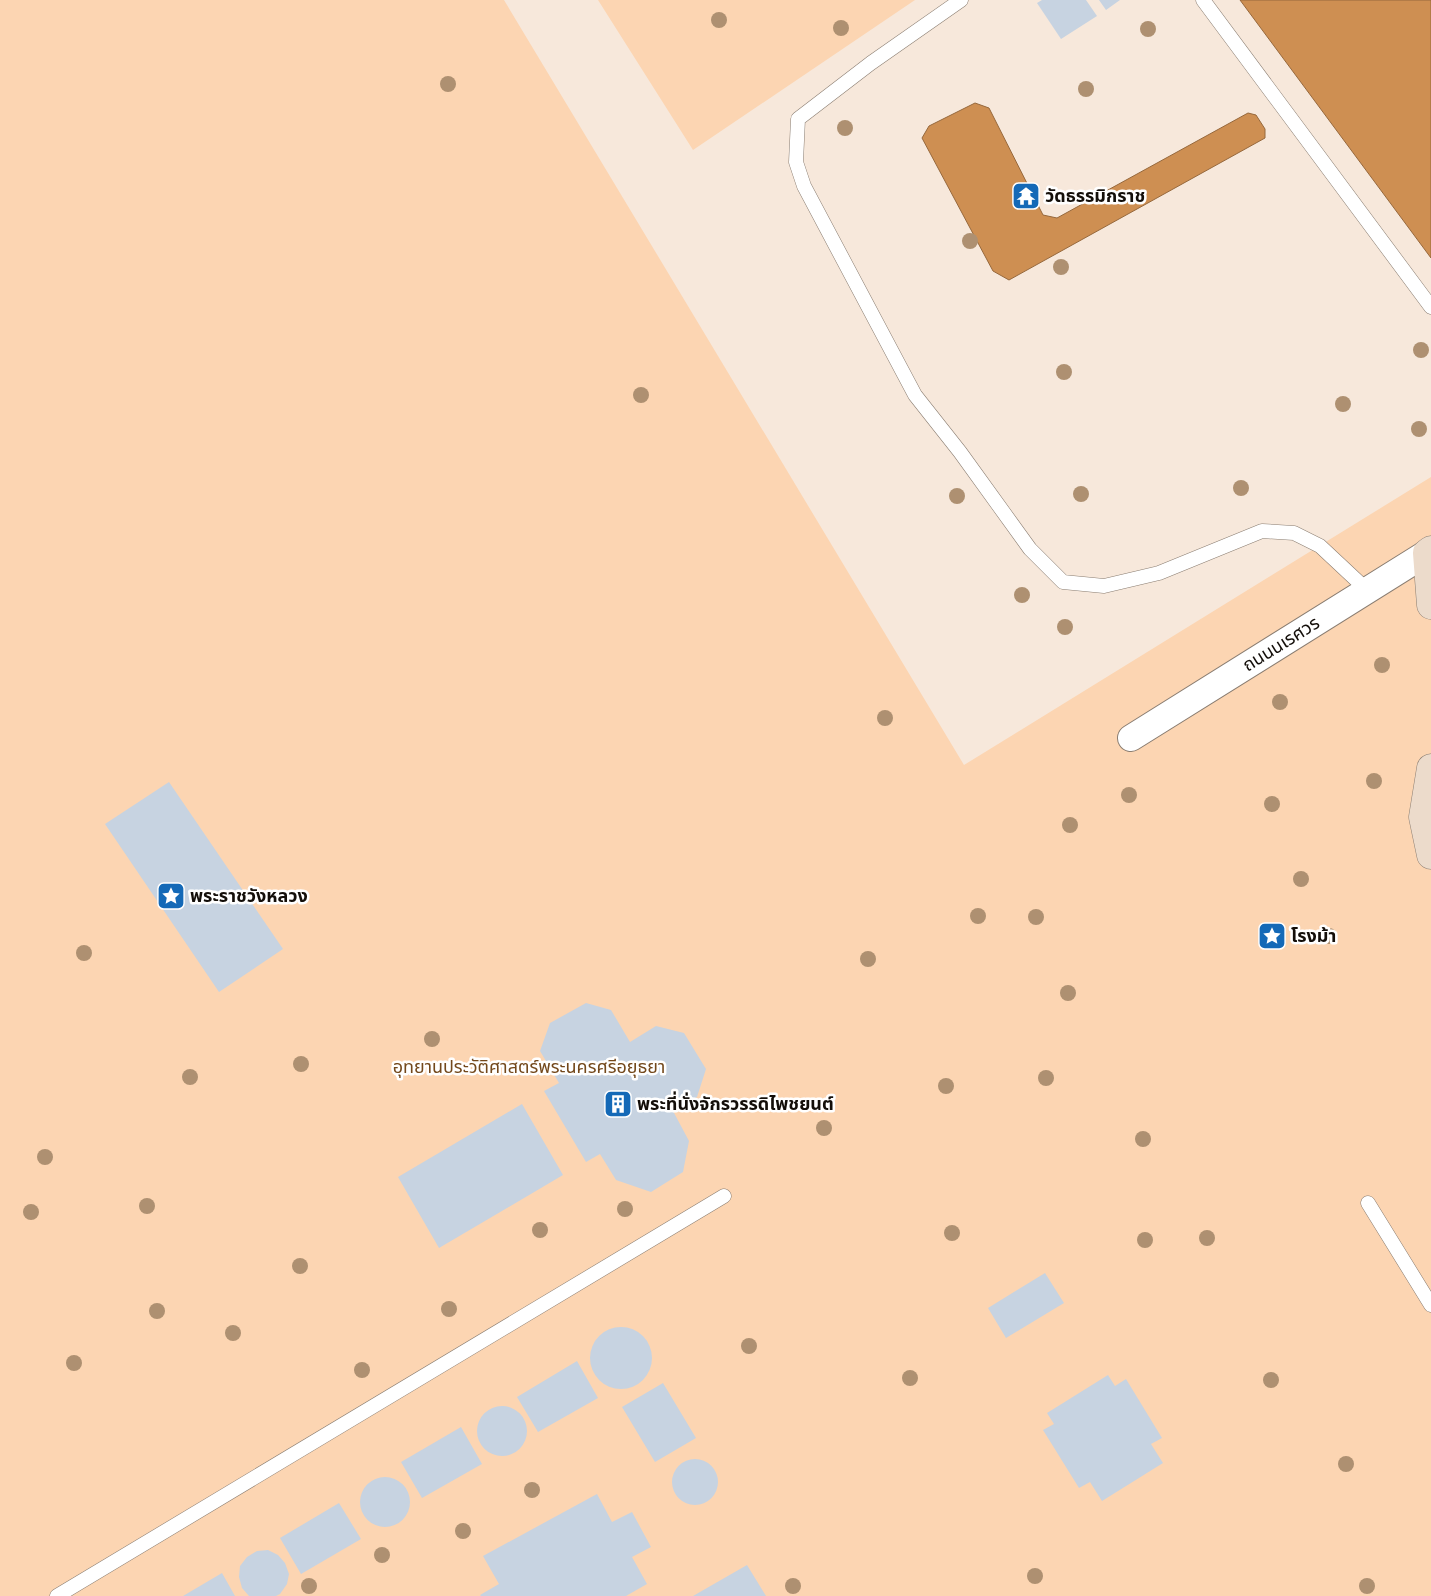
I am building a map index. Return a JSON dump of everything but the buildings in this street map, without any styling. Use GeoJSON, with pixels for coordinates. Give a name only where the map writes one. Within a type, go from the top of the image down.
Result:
{"type":"FeatureCollection","features":[{"type":"Feature","properties":{"kind":"street","name":"ถนนนเรศวร"},"geometry":{"type":"LineString","coordinates":[[1131,738],[1429,551]]}},
{"type":"Feature","properties":{"kind":"street"},"geometry":{"type":"LineString","coordinates":[[1429,551],[1431,605]]}},
{"type":"Feature","properties":{"kind":"street"},"geometry":{"type":"LineString","coordinates":[[1431,768],[1423,817],[1431,855]]}},
{"type":"Feature","properties":{"kind":"lane"},"geometry":{"type":"LineString","coordinates":[[961,0],[871,62],[798,119],[796,162],[804,186],[915,396],[960,452],[1030,549],[1063,582],[1104,586],[1159,573],[1262,531],[1294,533],[1320,546],[1367,590]]}},
{"type":"Feature","properties":{"kind":"lane"},"geometry":{"type":"LineString","coordinates":[[1203,0],[1431,308]]}},
{"type":"Feature","properties":{"kind":"lane"},"geometry":{"type":"LineString","coordinates":[[57,1596],[724,1196]]}},
{"type":"Feature","properties":{"kind":"lane"},"geometry":{"type":"LineString","coordinates":[[1368,1203],[1431,1305]]}},
{"type":"Feature","properties":{"kind":"green space","name":"อุทยานประวัติศาสตร์พระนครศรีอยุธยา"},"geometry":{"type":"Polygon","coordinates":[[[0,0],[504,0],[964,765],[1431,477],[1431,1596],[0,1596],[0,0]]]}},
{"type":"Feature","properties":{"kind":"green space"},"geometry":{"type":"Polygon","coordinates":[[[598,0],[915,0],[693,150],[598,0]]]}},
{"type":"Feature","properties":{"kind":"shaded area"},"geometry":{"type":"Polygon","coordinates":[[[1240,0],[1431,0],[1431,258],[1240,0]]]}},
{"type":"Feature","properties":{"kind":"shaded area"},"geometry":{"type":"Polygon","coordinates":[[[975,103],[989,108],[1043,215],[1057,218],[1248,113],[1256,115],[1265,129],[1265,138],[1009,280],[993,271],[922,138],[929,126],[975,103]]]}},
{"type":"Feature","properties":{"kind":"place","name":"วัดธรรมิกราช"},"geometry":{"type":"Point","coordinates":[1026,196]}},
{"type":"Feature","properties":{"kind":"place","name":"พระราชวังหลวง"},"geometry":{"type":"Point","coordinates":[171,896]}},
{"type":"Feature","properties":{"kind":"place","name":"โรงม้า"},"geometry":{"type":"Point","coordinates":[1272,936]}},
{"type":"Feature","properties":{"kind":"place","name":"พระที่นั่งจักรวรรดิไพชยนต์"},"geometry":{"type":"Point","coordinates":[618,1104]}}]}
